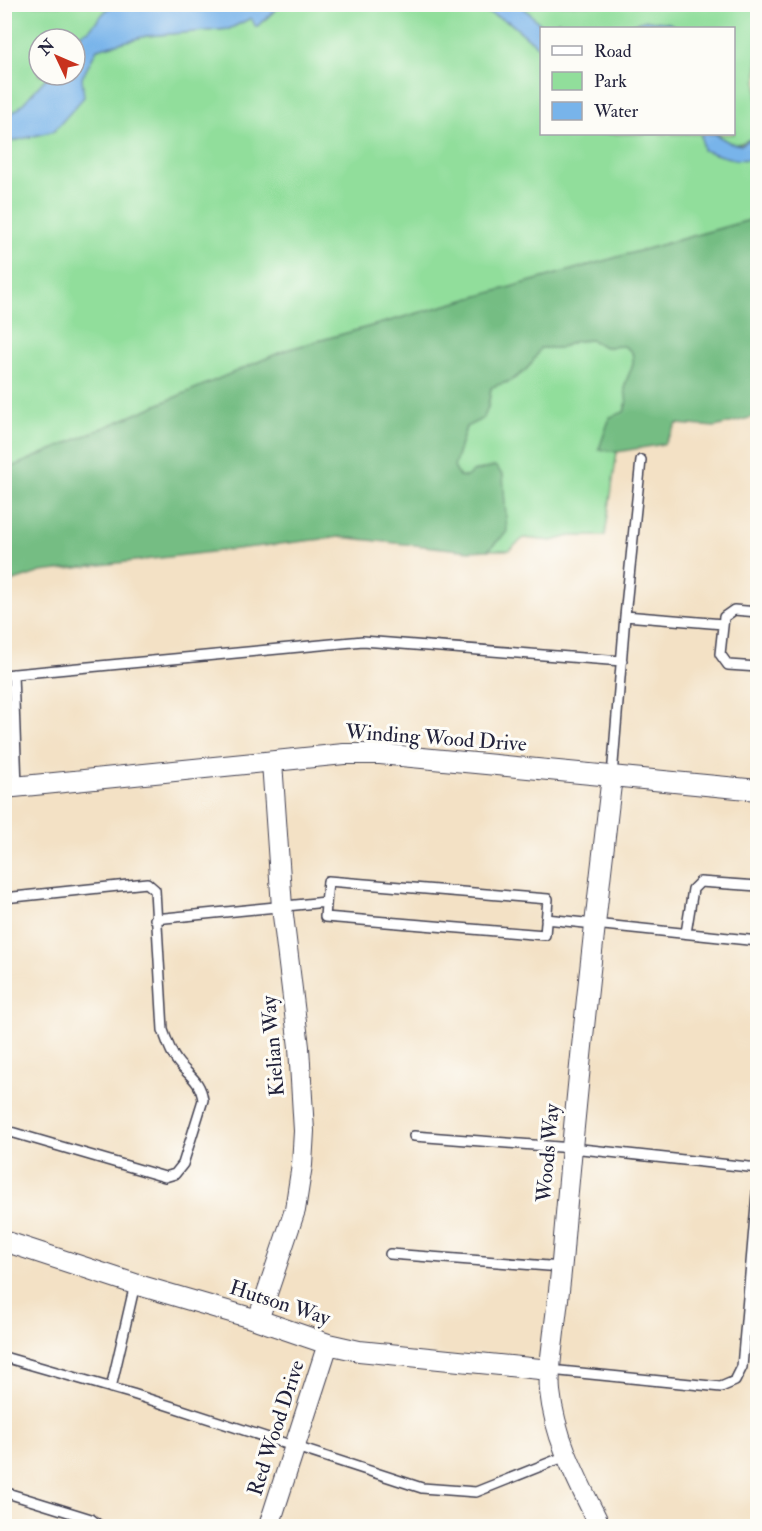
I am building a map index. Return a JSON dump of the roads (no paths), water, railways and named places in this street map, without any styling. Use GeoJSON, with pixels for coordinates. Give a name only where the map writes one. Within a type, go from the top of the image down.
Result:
{"type":"FeatureCollection","features":[{"type":"Feature","properties":{"kind":"street","name":"Winding Wood Drive"},"geometry":{"type":"LineString","coordinates":[[11,788],[344,754],[380,754],[758,790]]}},
{"type":"Feature","properties":{"kind":"street","name":"Kielian Way"},"geometry":{"type":"LineString","coordinates":[[258,1320],[295,1210],[302,1165],[304,1131],[299,1047],[282,907],[272,762]]}},
{"type":"Feature","properties":{"kind":"street","name":"Woods Way"},"geometry":{"type":"LineString","coordinates":[[600,1527],[566,1456],[556,1428],[550,1390],[550,1370],[612,776]]}},
{"type":"Feature","properties":{"kind":"street","name":"Hutson Way"},"geometry":{"type":"LineString","coordinates":[[4,1241],[328,1344],[359,1351],[550,1370]]}},
{"type":"Feature","properties":{"kind":"street","name":"Red Wood Drive"},"geometry":{"type":"LineString","coordinates":[[269,1527],[328,1344]]}},
{"type":"Feature","properties":{"kind":"lane"},"geometry":{"type":"LineString","coordinates":[[612,776],[641,460]]}},
{"type":"Feature","properties":{"kind":"lane"},"geometry":{"type":"LineString","coordinates":[[758,612],[734,610],[724,616],[720,654],[728,664],[758,668]]}},
{"type":"Feature","properties":{"kind":"lane"},"geometry":{"type":"LineString","coordinates":[[625,616],[723,624]]}},
{"type":"Feature","properties":{"kind":"lane"},"geometry":{"type":"LineString","coordinates":[[11,788],[8,675],[363,640],[622,661]]}},
{"type":"Feature","properties":{"kind":"lane"},"geometry":{"type":"LineString","coordinates":[[328,881],[548,899],[545,935],[325,917],[326,902],[328,881]]}},
{"type":"Feature","properties":{"kind":"lane"},"geometry":{"type":"LineString","coordinates":[[686,933],[693,889],[700,882],[758,886]]}},
{"type":"Feature","properties":{"kind":"lane"},"geometry":{"type":"LineString","coordinates":[[4,898],[147,884],[155,890],[163,1030],[170,1051],[177,1062],[197,1081],[203,1100],[183,1164],[175,1174],[165,1177],[4,1130]]}},
{"type":"Feature","properties":{"kind":"lane"},"geometry":{"type":"LineString","coordinates":[[155,919],[326,902]]}},
{"type":"Feature","properties":{"kind":"lane"},"geometry":{"type":"LineString","coordinates":[[546,919],[758,941]]}},
{"type":"Feature","properties":{"kind":"lane"},"geometry":{"type":"LineString","coordinates":[[414,1137],[572,1148],[758,1168]]}},
{"type":"Feature","properties":{"kind":"lane"},"geometry":{"type":"LineString","coordinates":[[550,1370],[721,1387],[735,1381],[742,1367],[758,1182]]}},
{"type":"Feature","properties":{"kind":"lane"},"geometry":{"type":"LineString","coordinates":[[390,1254],[562,1267]]}},
{"type":"Feature","properties":{"kind":"lane"},"geometry":{"type":"LineString","coordinates":[[111,1388],[135,1284]]}},
{"type":"Feature","properties":{"kind":"lane"},"geometry":{"type":"LineString","coordinates":[[4,1357],[111,1388],[422,1488],[476,1492],[566,1456]]}},
{"type":"Feature","properties":{"kind":"lane"},"geometry":{"type":"LineString","coordinates":[[4,1492],[92,1519],[100,1527]]}},
{"type":"Feature","properties":{"kind":"water"},"geometry":{"type":"Polygon","coordinates":[[[132,5],[281,5],[256,27],[251,18],[229,29],[146,36],[97,49],[87,68],[87,31],[108,8],[132,5]]]}},
{"type":"Feature","properties":{"kind":"water"},"geometry":{"type":"Polygon","coordinates":[[[441,5],[521,5],[543,27],[540,27],[540,48],[509,22],[484,11],[441,5]]]}},
{"type":"Feature","properties":{"kind":"water"},"geometry":{"type":"Polygon","coordinates":[[[647,20],[669,23],[676,27],[623,27],[647,20]]]}},
{"type":"Feature","properties":{"kind":"water"},"geometry":{"type":"Polygon","coordinates":[[[38,87],[83,87],[84,97],[54,131],[5,143],[5,118],[19,108],[38,87]]]}},
{"type":"Feature","properties":{"kind":"water"},"geometry":{"type":"Polygon","coordinates":[[[701,135],[717,135],[730,143],[741,145],[757,135],[757,156],[751,159],[737,159],[703,150],[701,135]]]}}]}
